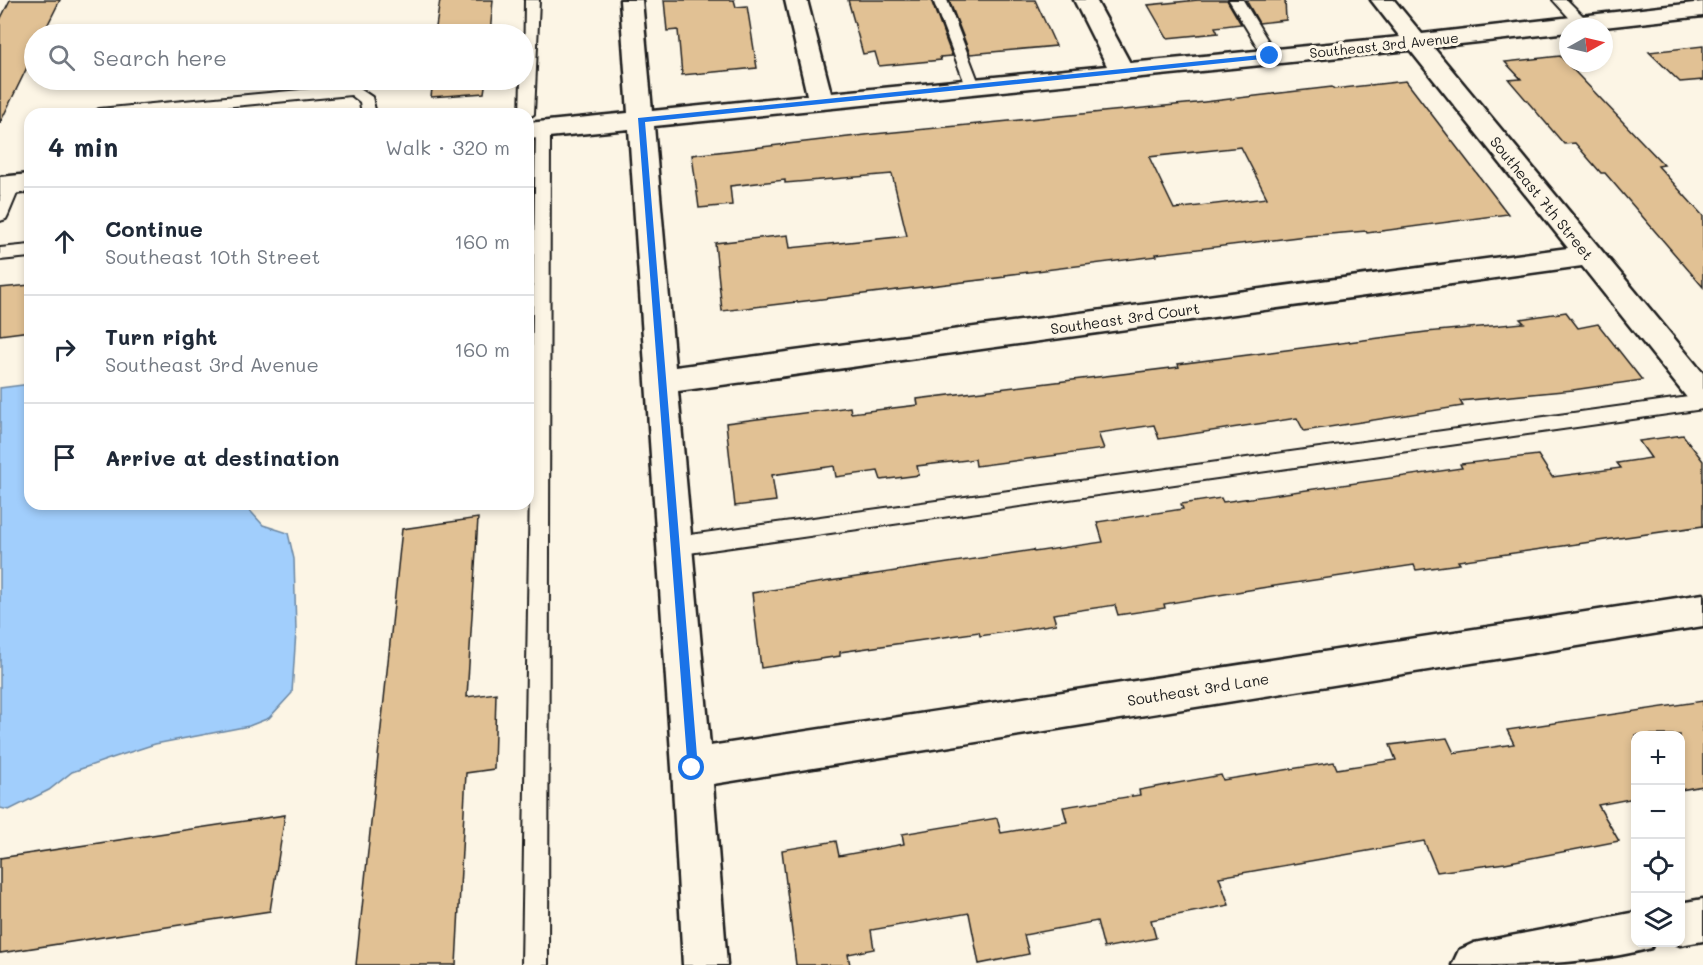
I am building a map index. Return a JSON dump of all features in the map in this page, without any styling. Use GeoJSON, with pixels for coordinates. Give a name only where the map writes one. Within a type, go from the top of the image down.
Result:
{"type":"FeatureCollection","features":[{"type":"Feature","properties":{"kind":"street"},"geometry":{"type":"LineString","coordinates":[[631,0],[675,546],[705,965]]}},
{"type":"Feature","properties":{"kind":"street"},"geometry":{"type":"LineString","coordinates":[[796,0],[821,101]]}},
{"type":"Feature","properties":{"kind":"street"},"geometry":{"type":"LineString","coordinates":[[1085,0],[1122,71]]}},
{"type":"Feature","properties":{"kind":"street","name":"Southeast 7th Street"},"geometry":{"type":"LineString","coordinates":[[1382,0],[1703,395]]}},
{"type":"Feature","properties":{"kind":"street","name":"Southeast 3rd Avenue"},"geometry":{"type":"LineString","coordinates":[[1613,19],[1703,9]]}},
{"type":"Feature","properties":{"kind":"street","name":"Southeast 3rd Avenue"},"geometry":{"type":"LineString","coordinates":[[534,125],[641,120],[1416,42],[1559,25]]}},
{"type":"Feature","properties":{"kind":"street","name":"Southeast 3rd Court"},"geometry":{"type":"LineString","coordinates":[[662,381],[1588,255]]}},
{"type":"Feature","properties":{"kind":"street","name":"Southeast 3rd Lane"},"geometry":{"type":"LineString","coordinates":[[692,768],[1703,610]]}},
{"type":"Feature","properties":{"kind":"street"},"geometry":{"type":"LineString","coordinates":[[1685,923],[1703,920]]}},
{"type":"Feature","properties":{"kind":"street"},"geometry":{"type":"LineString","coordinates":[[1474,965],[1631,934]]}},
{"type":"Feature","properties":{"kind":"lane"},"geometry":{"type":"LineString","coordinates":[[532,0],[532,24]]}},
{"type":"Feature","properties":{"kind":"lane"},"geometry":{"type":"LineString","coordinates":[[940,0],[973,86]]}},
{"type":"Feature","properties":{"kind":"lane"},"geometry":{"type":"LineString","coordinates":[[1236,0],[1270,56]]}},
{"type":"Feature","properties":{"kind":"lane"},"geometry":{"type":"LineString","coordinates":[[1560,0],[1577,18]]}},
{"type":"Feature","properties":{"kind":"lane"},"geometry":{"type":"LineString","coordinates":[[163,108],[354,90],[368,100],[369,108]]}},
{"type":"Feature","properties":{"kind":"lane"},"geometry":{"type":"LineString","coordinates":[[533,90],[533,108]]}},
{"type":"Feature","properties":{"kind":"lane"},"geometry":{"type":"LineString","coordinates":[[0,215],[20,182]]}},
{"type":"Feature","properties":{"kind":"lane"},"geometry":{"type":"LineString","coordinates":[[0,254],[24,252]]}},
{"type":"Feature","properties":{"kind":"lane"},"geometry":{"type":"LineString","coordinates":[[675,546],[1703,402]]}},
{"type":"Feature","properties":{"kind":"lane"},"geometry":{"type":"LineString","coordinates":[[534,510],[535,965]]}},
{"type":"Feature","properties":{"kind":"water"},"geometry":{"type":"Polygon","coordinates":[[[24,385],[24,510],[249,510],[263,525],[288,533],[294,559],[296,631],[292,693],[269,718],[249,726],[155,744],[115,757],[72,772],[49,790],[9,810],[0,808],[0,388],[24,385]]]}},
{"type":"Feature","properties":{"kind":"building"},"geometry":{"type":"Polygon","coordinates":[[[10,0],[60,0],[48,24],[24,24],[24,74],[0,123],[0,20],[10,0]]]}},
{"type":"Feature","properties":{"kind":"building"},"geometry":{"type":"Polygon","coordinates":[[[440,0],[493,0],[491,24],[436,24],[440,0]]]}},
{"type":"Feature","properties":{"kind":"building"},"geometry":{"type":"Polygon","coordinates":[[[664,0],[734,0],[736,7],[747,6],[757,68],[682,75],[678,30],[667,31],[664,0]]]}},
{"type":"Feature","properties":{"kind":"building"},"geometry":{"type":"Polygon","coordinates":[[[848,0],[931,0],[952,56],[940,57],[941,60],[879,66],[875,52],[863,54],[848,0]]]}},
{"type":"Feature","properties":{"kind":"building"},"geometry":{"type":"Polygon","coordinates":[[[949,0],[1035,0],[1056,46],[970,54],[949,0]]]}},
{"type":"Feature","properties":{"kind":"building"},"geometry":{"type":"Polygon","coordinates":[[[1198,0],[1227,0],[1241,24],[1215,27],[1218,33],[1167,38],[1148,5],[1198,0]]]}},
{"type":"Feature","properties":{"kind":"building"},"geometry":{"type":"Polygon","coordinates":[[[1246,0],[1285,0],[1286,20],[1259,23],[1246,0]]]}},
{"type":"Feature","properties":{"kind":"building"},"geometry":{"type":"Polygon","coordinates":[[[1703,46],[1703,80],[1680,82],[1649,52],[1703,46]]]}},
{"type":"Feature","properties":{"kind":"building"},"geometry":{"type":"Polygon","coordinates":[[[1559,56],[1559,72],[1575,72],[1664,165],[1658,166],[1703,216],[1703,287],[1605,173],[1601,173],[1575,143],[1564,144],[1509,80],[1521,79],[1505,62],[1559,56]]]}},
{"type":"Feature","properties":{"kind":"building"},"geometry":{"type":"Polygon","coordinates":[[[1406,81],[1508,214],[1367,233],[1366,231],[1306,236],[1156,254],[1157,256],[1005,275],[1005,277],[722,311],[715,243],[788,235],[790,248],[907,236],[892,174],[785,183],[785,180],[730,186],[732,205],[699,208],[692,155],[874,134],[1196,103],[1332,87],[1334,89],[1406,81]],[[1241,147],[1149,157],[1174,209],[1267,198],[1241,147]]]}},
{"type":"Feature","properties":{"kind":"building"},"geometry":{"type":"Polygon","coordinates":[[[432,90],[484,90],[484,93],[431,97],[432,90]]]}},
{"type":"Feature","properties":{"kind":"building"},"geometry":{"type":"Polygon","coordinates":[[[24,286],[24,332],[0,335],[0,288],[24,286]]]}},
{"type":"Feature","properties":{"kind":"building"},"geometry":{"type":"Polygon","coordinates":[[[1566,312],[1578,328],[1598,324],[1642,380],[1573,390],[1460,401],[1463,406],[1304,431],[1297,418],[1159,439],[1154,425],[1098,433],[1104,449],[976,466],[975,459],[917,466],[919,475],[881,480],[878,471],[836,477],[834,466],[772,475],[776,501],[735,506],[726,423],[850,407],[851,413],[918,405],[917,399],[1179,367],[1178,364],[1426,332],[1524,323],[1520,319],[1566,312]]]}},
{"type":"Feature","properties":{"kind":"building"},"geometry":{"type":"Polygon","coordinates":[[[1683,435],[1703,461],[1703,526],[1458,561],[1460,564],[1416,570],[1414,565],[1261,588],[1164,604],[1165,608],[1118,615],[1115,605],[1053,614],[1056,624],[980,636],[979,632],[840,652],[840,656],[761,668],[752,593],[1033,550],[1034,552],[1103,542],[1097,522],[1183,509],[1181,504],[1221,498],[1223,502],[1462,468],[1460,464],[1538,455],[1552,477],[1621,468],[1617,463],[1651,458],[1639,441],[1683,435]]]}},
{"type":"Feature","properties":{"kind":"building"},"geometry":{"type":"Polygon","coordinates":[[[478,518],[467,697],[496,693],[494,769],[466,773],[456,965],[356,965],[402,529],[478,518]]]}},
{"type":"Feature","properties":{"kind":"building"},"geometry":{"type":"Polygon","coordinates":[[[1703,701],[1703,786],[1685,789],[1685,731],[1631,731],[1631,799],[1598,805],[1619,841],[1505,863],[1437,872],[1424,841],[1219,877],[1229,905],[1151,920],[1156,938],[1104,948],[1097,921],[1024,935],[1029,954],[979,964],[969,913],[871,930],[874,949],[848,954],[850,965],[796,965],[782,850],[836,841],[839,856],[904,844],[902,834],[997,818],[1001,833],[1067,822],[1063,807],[1140,795],[1139,790],[1221,775],[1223,780],[1334,762],[1337,769],[1396,760],[1390,745],[1447,738],[1454,753],[1514,744],[1507,730],[1703,701]]]}},
{"type":"Feature","properties":{"kind":"building"},"geometry":{"type":"Polygon","coordinates":[[[285,815],[270,911],[0,953],[0,858],[285,815]]]}},
{"type":"Feature","properties":{"kind":"route"},"geometry":{"type":"LineString","coordinates":[[692,768],[641,120],[1270,56]]}}]}
